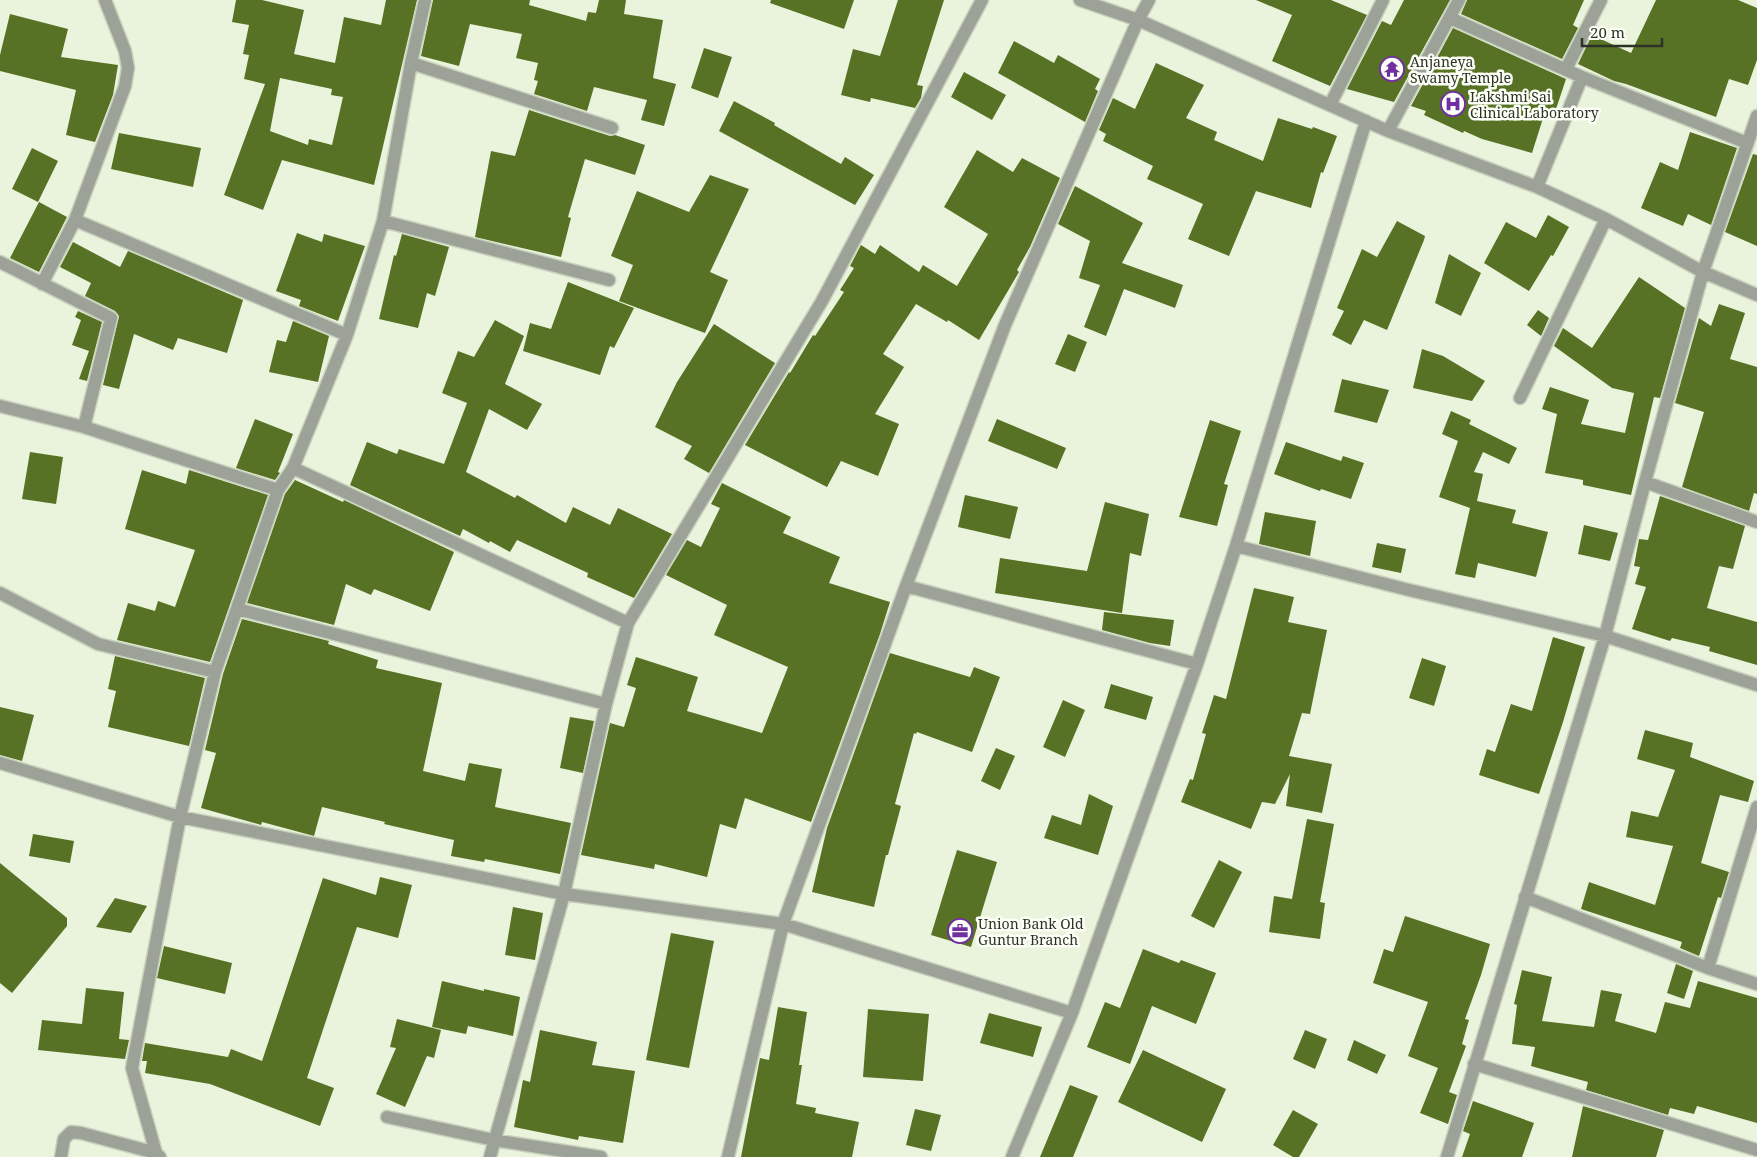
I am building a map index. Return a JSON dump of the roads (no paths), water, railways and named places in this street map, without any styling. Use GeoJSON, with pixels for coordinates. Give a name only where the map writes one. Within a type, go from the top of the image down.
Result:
{"type":"FeatureCollection","features":[{"type":"Feature","properties":{"kind":"street"},"geometry":{"type":"LineString","coordinates":[[42,284],[75,220],[125,86],[128,68],[125,51],[105,0]]}},
{"type":"Feature","properties":{"kind":"street"},"geometry":{"type":"LineString","coordinates":[[158,1155],[132,1068],[180,817],[215,672],[278,490],[292,468],[348,335],[383,221],[425,0]]}},
{"type":"Feature","properties":{"kind":"street"},"geometry":{"type":"LineString","coordinates":[[490,1157],[564,894],[606,704],[628,624],[822,301],[982,0]]}},
{"type":"Feature","properties":{"kind":"street"},"geometry":{"type":"LineString","coordinates":[[1080,0],[1138,20],[1388,131],[1537,187],[1606,219],[1703,272],[1757,295]]}},
{"type":"Feature","properties":{"kind":"street"},"geometry":{"type":"LineString","coordinates":[[728,1157],[783,924],[906,586],[1005,325],[1138,20],[1149,0]]}},
{"type":"Feature","properties":{"kind":"street"},"geometry":{"type":"LineString","coordinates":[[1330,105],[1383,0]]}},
{"type":"Feature","properties":{"kind":"street"},"geometry":{"type":"LineString","coordinates":[[1388,131],[1459,0]]}},
{"type":"Feature","properties":{"kind":"street"},"geometry":{"type":"LineString","coordinates":[[1566,69],[1601,0]]}},
{"type":"Feature","properties":{"kind":"street"},"geometry":{"type":"LineString","coordinates":[[1450,18],[1582,77],[1747,143]]}},
{"type":"Feature","properties":{"kind":"street"},"geometry":{"type":"LineString","coordinates":[[412,63],[612,128]]}},
{"type":"Feature","properties":{"kind":"street"},"geometry":{"type":"LineString","coordinates":[[1537,187],[1582,77]]}},
{"type":"Feature","properties":{"kind":"street"},"geometry":{"type":"LineString","coordinates":[[1447,1157],[1606,636],[1645,482],[1703,272],[1757,118]]}},
{"type":"Feature","properties":{"kind":"street"},"geometry":{"type":"LineString","coordinates":[[1012,1157],[1072,1013],[1197,664],[1236,546],[1366,121]]}},
{"type":"Feature","properties":{"kind":"street"},"geometry":{"type":"LineString","coordinates":[[1520,398],[1606,219]]}},
{"type":"Feature","properties":{"kind":"street"},"geometry":{"type":"LineString","coordinates":[[75,220],[348,335]]}},
{"type":"Feature","properties":{"kind":"street"},"geometry":{"type":"LineString","coordinates":[[383,221],[609,280]]}},
{"type":"Feature","properties":{"kind":"street"},"geometry":{"type":"LineString","coordinates":[[0,262],[111,318],[84,427]]}},
{"type":"Feature","properties":{"kind":"street"},"geometry":{"type":"LineString","coordinates":[[0,406],[84,427],[278,490]]}},
{"type":"Feature","properties":{"kind":"street"},"geometry":{"type":"LineString","coordinates":[[292,468],[628,624]]}},
{"type":"Feature","properties":{"kind":"street"},"geometry":{"type":"LineString","coordinates":[[1645,482],[1757,522]]}},
{"type":"Feature","properties":{"kind":"street"},"geometry":{"type":"LineString","coordinates":[[1236,546],[1409,590],[1606,636],[1757,685]]}},
{"type":"Feature","properties":{"kind":"street"},"geometry":{"type":"LineString","coordinates":[[906,586],[1197,664]]}},
{"type":"Feature","properties":{"kind":"street"},"geometry":{"type":"LineString","coordinates":[[0,593],[98,644],[215,672]]}},
{"type":"Feature","properties":{"kind":"street"},"geometry":{"type":"LineString","coordinates":[[237,609],[606,704]]}},
{"type":"Feature","properties":{"kind":"street"},"geometry":{"type":"LineString","coordinates":[[0,762],[180,817],[564,894],[783,924],[1072,1013]]}},
{"type":"Feature","properties":{"kind":"street"},"geometry":{"type":"LineString","coordinates":[[1708,968],[1757,808]]}},
{"type":"Feature","properties":{"kind":"street"},"geometry":{"type":"LineString","coordinates":[[1525,897],[1708,968],[1757,984]]}},
{"type":"Feature","properties":{"kind":"street"},"geometry":{"type":"LineString","coordinates":[[1474,1064],[1757,1150]]}},
{"type":"Feature","properties":{"kind":"street"},"geometry":{"type":"LineString","coordinates":[[387,1117],[494,1140],[601,1157]]}},
{"type":"Feature","properties":{"kind":"street"},"geometry":{"type":"LineString","coordinates":[[60,1157],[64,1139],[71,1132],[81,1133],[158,1155]]}},
{"type":"Feature","properties":{"kind":"place","name":"Anjaneya Swamy Temple"},"geometry":{"type":"Point","coordinates":[1392,69]}},
{"type":"Feature","properties":{"kind":"place","name":"Lakshmi Sai Clinical Laboratory"},"geometry":{"type":"Point","coordinates":[1453,104]}},
{"type":"Feature","properties":{"kind":"place","name":"Union Bank Old Guntur Branch"},"geometry":{"type":"Point","coordinates":[960,931]}}]}
